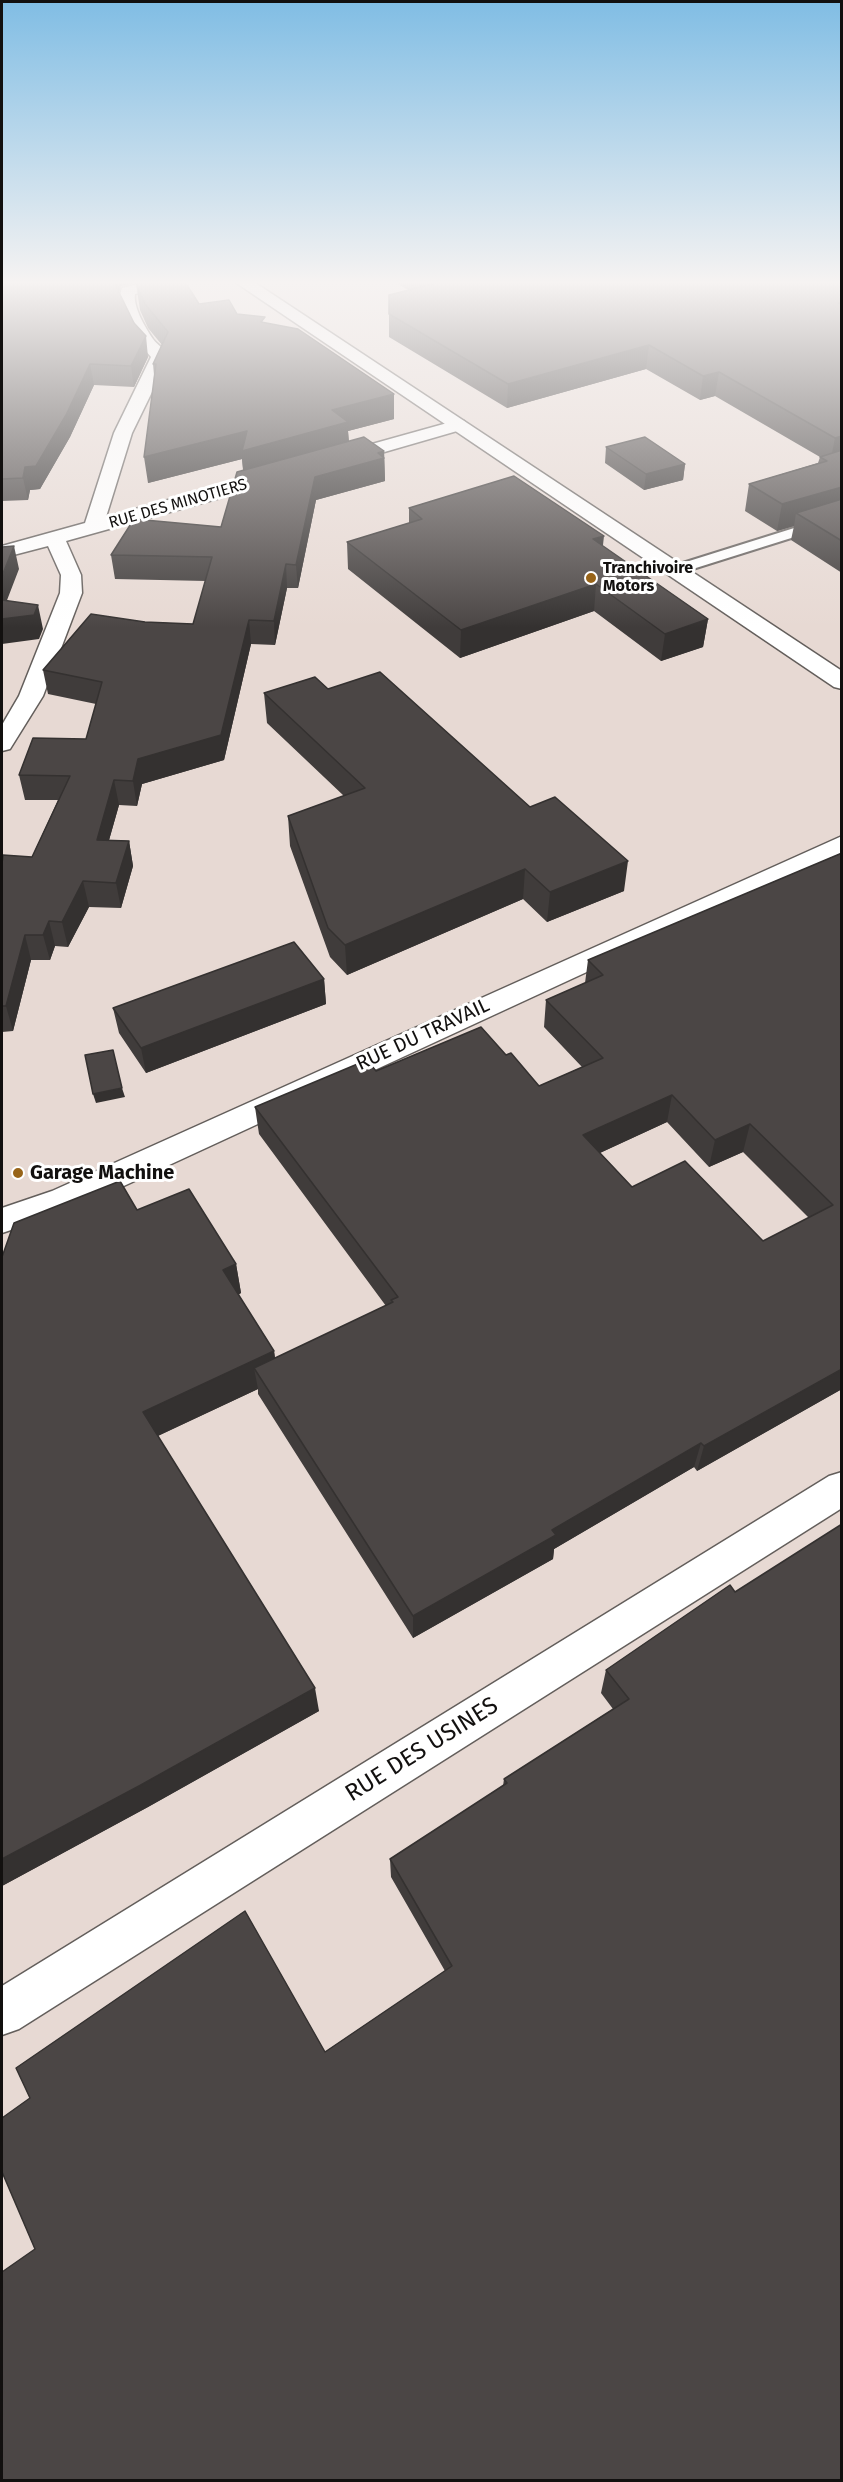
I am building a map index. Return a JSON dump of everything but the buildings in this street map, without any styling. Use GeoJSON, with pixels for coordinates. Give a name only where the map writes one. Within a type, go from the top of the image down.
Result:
{"type":"FeatureCollection","features":[{"type":"Feature","properties":{"kind":"street"},"geometry":{"type":"LineString","coordinates":[[93,528],[123,433],[141,396]]}},
{"type":"Feature","properties":{"kind":"street"},"geometry":{"type":"LineString","coordinates":[[414,396],[842,682]]}},
{"type":"Feature","properties":{"kind":"street"},"geometry":{"type":"LineString","coordinates":[[321,464],[458,425]]}},
{"type":"Feature","properties":{"kind":"street","name":"RUE DES MINOTIERS"},"geometry":{"type":"LineString","coordinates":[[2,552],[287,473]]}},
{"type":"Feature","properties":{"kind":"street"},"geometry":{"type":"LineString","coordinates":[[2,744],[31,696],[71,593],[71,575],[55,539]]}},
{"type":"Feature","properties":{"kind":"street","name":"RUE DU TRAVAIL"},"geometry":{"type":"LineString","coordinates":[[2,1221],[63,1200],[842,844]]}},
{"type":"Feature","properties":{"kind":"street","name":"RUE DES USINES"},"geometry":{"type":"LineString","coordinates":[[2,2012],[842,1488]]}},
{"type":"Feature","properties":{"kind":"lane"},"geometry":{"type":"LineString","coordinates":[[675,570],[842,517]]}},
{"type":"Feature","properties":{"kind":"shaded area"},"geometry":{"type":"Polygon","coordinates":[[[2,396],[841,396],[841,2480],[2,2480],[2,396]]]}},
{"type":"Feature","properties":{"kind":"place","name":"Tranchivoire Motors"},"geometry":{"type":"Point","coordinates":[591,578]}},
{"type":"Feature","properties":{"kind":"place","name":"Garage Machine"},"geometry":{"type":"Point","coordinates":[18,1173]}}]}
